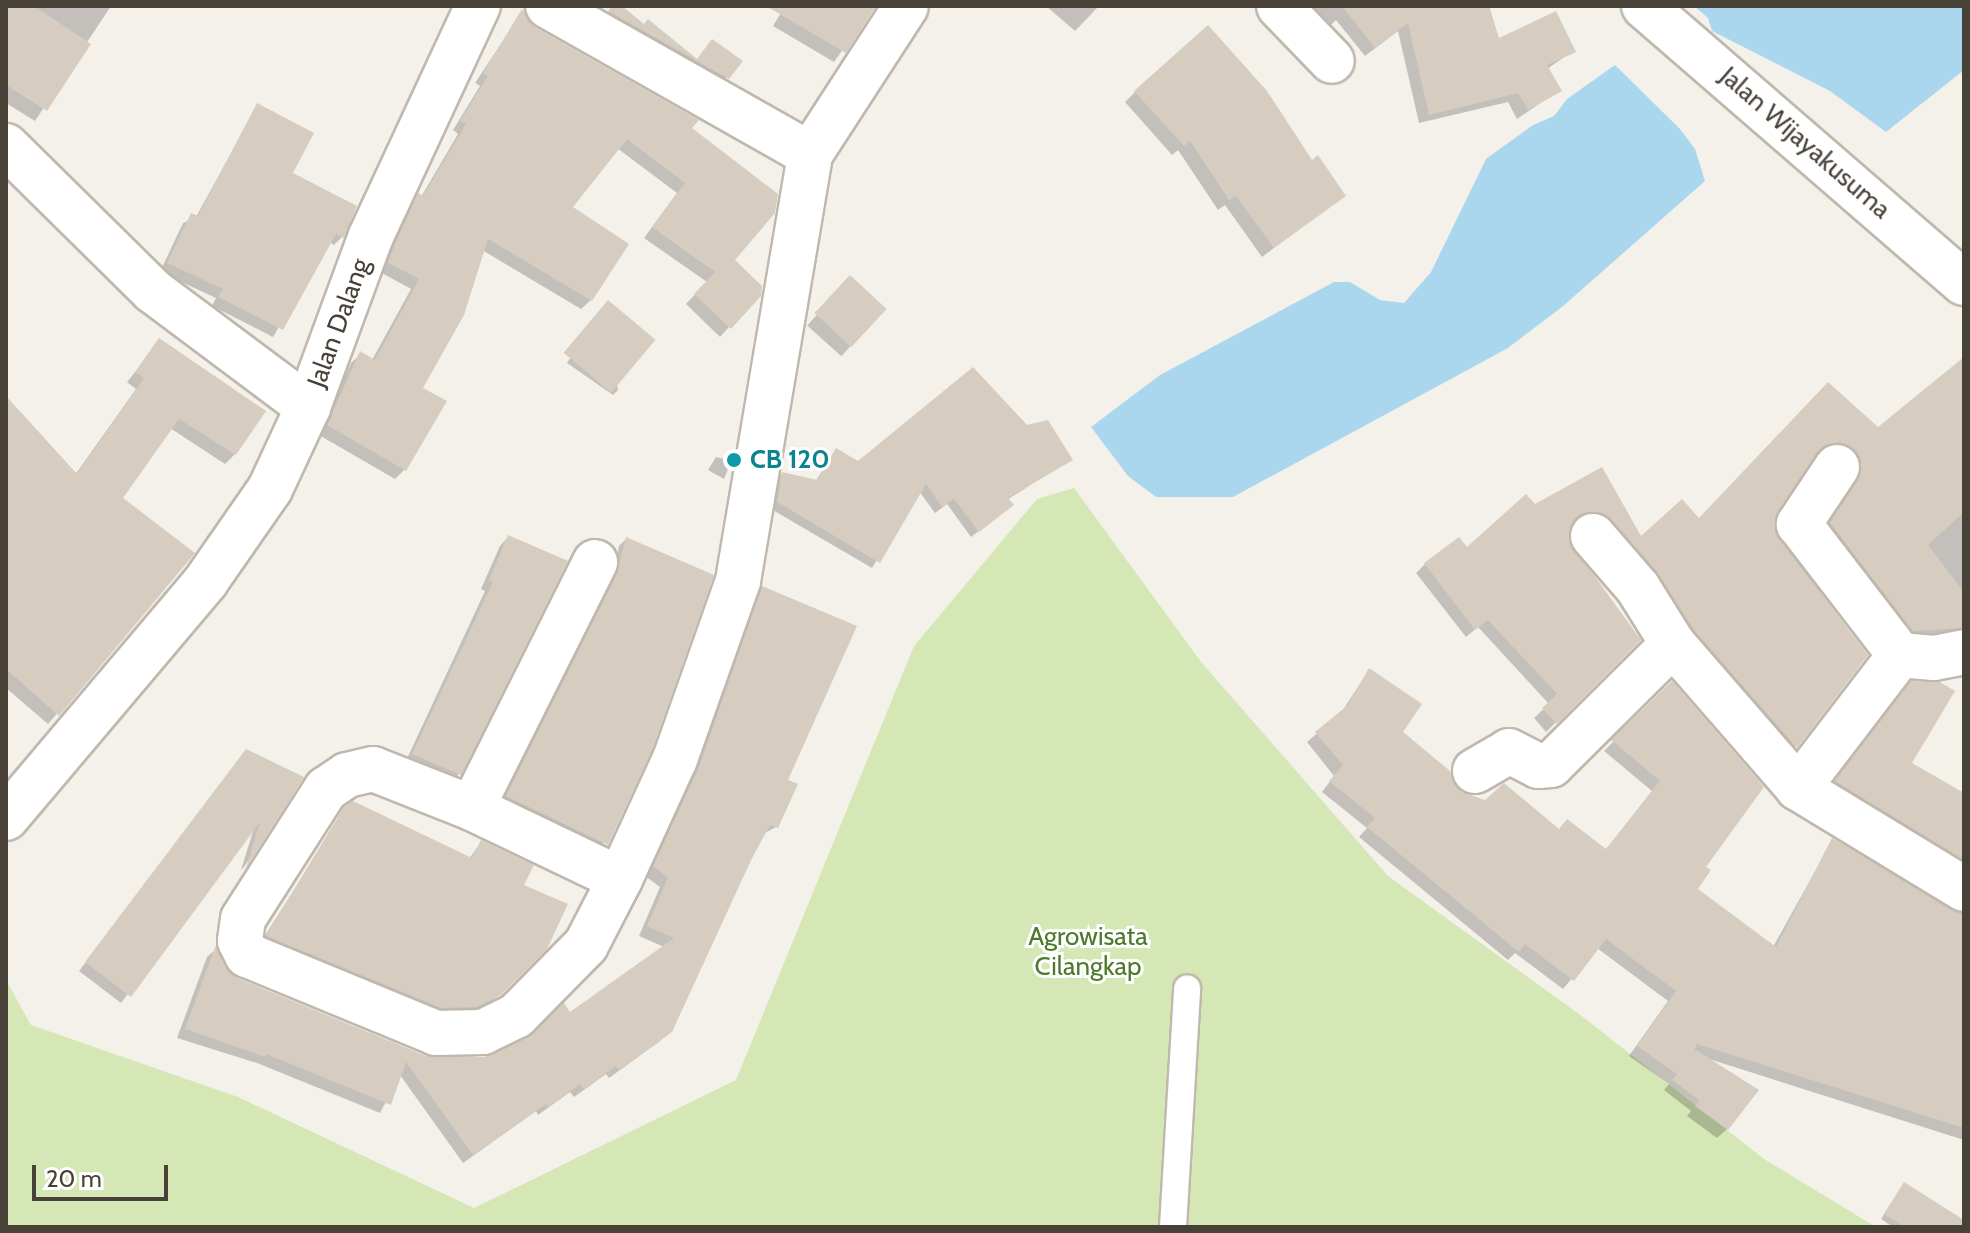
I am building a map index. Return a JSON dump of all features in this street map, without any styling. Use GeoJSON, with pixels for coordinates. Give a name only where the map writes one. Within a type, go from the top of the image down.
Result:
{"type":"FeatureCollection","features":[{"type":"Feature","properties":{"kind":"street","name":"Jalan Dalang"},"geometry":{"type":"LineString","coordinates":[[6,146],[153,291],[308,407],[371,236],[478,6]]}},
{"type":"Feature","properties":{"kind":"street"},"geometry":{"type":"LineString","coordinates":[[620,879],[472,808],[373,769],[347,775],[326,789],[243,919],[240,941],[247,955],[436,1033],[483,1032],[516,1016],[586,945],[620,879],[675,759],[738,581],[810,154],[906,6]]}},
{"type":"Feature","properties":{"kind":"street"},"geometry":{"type":"LineString","coordinates":[[1279,6],[1332,61]]}},
{"type":"Feature","properties":{"kind":"street","name":"Jalan Wijayakusuma"},"geometry":{"type":"LineString","coordinates":[[1644,6],[1964,283]]}},
{"type":"Feature","properties":{"kind":"street"},"geometry":{"type":"LineString","coordinates":[[560,9],[810,154]]}},
{"type":"Feature","properties":{"kind":"street"},"geometry":{"type":"LineString","coordinates":[[6,818],[206,581],[270,489],[308,407]]}},
{"type":"Feature","properties":{"kind":"street"},"geometry":{"type":"LineString","coordinates":[[1837,467],[1799,524],[1900,655],[1934,658],[1964,652]]}},
{"type":"Feature","properties":{"kind":"street"},"geometry":{"type":"LineString","coordinates":[[1593,536],[1638,588],[1673,644],[1798,788],[1964,889]]}},
{"type":"Feature","properties":{"kind":"street"},"geometry":{"type":"LineString","coordinates":[[472,808],[595,562]]}},
{"type":"Feature","properties":{"kind":"street"},"geometry":{"type":"LineString","coordinates":[[1475,771],[1509,751],[1538,766],[1551,765],[1673,644]]}},
{"type":"Feature","properties":{"kind":"street"},"geometry":{"type":"LineString","coordinates":[[1798,788],[1900,655]]}},
{"type":"Feature","properties":{"kind":"lane"},"geometry":{"type":"LineString","coordinates":[[1173,1227],[1187,988]]}},
{"type":"Feature","properties":{"kind":"green space","name":"Agrowisata Cilangkap"},"geometry":{"type":"Polygon","coordinates":[[[1074,488],[1201,662],[1388,876],[1583,1017],[1764,1159],[1876,1227],[6,1227],[6,980],[31,1025],[238,1097],[474,1208],[736,1080],[914,646],[1037,499],[1074,488]]]}},
{"type":"Feature","properties":{"kind":"water"},"geometry":{"type":"Polygon","coordinates":[[[1694,6],[1964,6],[1964,70],[1886,132],[1830,91],[1712,31],[1708,18],[1694,6]]]}},
{"type":"Feature","properties":{"kind":"water"},"geometry":{"type":"Polygon","coordinates":[[[1615,65],[1680,129],[1695,149],[1705,181],[1562,307],[1508,348],[1233,497],[1156,497],[1128,476],[1091,427],[1160,375],[1334,282],[1350,282],[1380,300],[1404,303],[1431,272],[1486,159],[1533,125],[1554,116],[1567,99],[1615,65]]]}},
{"type":"Feature","properties":{"kind":"building"},"geometry":{"type":"Polygon","coordinates":[[[6,6],[34,6],[91,44],[47,111],[6,85],[6,6]]]}},
{"type":"Feature","properties":{"kind":"building"},"geometry":{"type":"Polygon","coordinates":[[[612,6],[622,6],[644,24],[648,19],[697,59],[712,39],[743,61],[729,79],[608,11],[612,6]]]}},
{"type":"Feature","properties":{"kind":"building"},"geometry":{"type":"Polygon","coordinates":[[[766,6],[876,6],[846,53],[766,6]]]}},
{"type":"Feature","properties":{"kind":"building"},"geometry":{"type":"Polygon","coordinates":[[[1342,6],[1489,6],[1499,38],[1556,11],[1576,52],[1547,65],[1562,91],[1528,110],[1518,93],[1429,115],[1408,23],[1375,48],[1342,6]]]}},
{"type":"Feature","properties":{"kind":"building"},"geometry":{"type":"Polygon","coordinates":[[[522,9],[536,28],[699,120],[692,128],[778,194],[775,213],[735,260],[762,286],[761,296],[731,329],[694,294],[715,272],[652,227],[685,183],[627,139],[573,207],[629,244],[592,301],[488,239],[464,315],[423,388],[447,401],[406,471],[327,425],[360,351],[375,360],[419,279],[388,263],[394,246],[418,193],[423,196],[466,124],[460,121],[488,76],[483,73],[522,9]]]}},
{"type":"Feature","properties":{"kind":"building"},"geometry":{"type":"Polygon","coordinates":[[[1208,25],[1267,91],[1312,160],[1318,155],[1346,196],[1274,248],[1236,196],[1229,200],[1190,141],[1184,146],[1134,91],[1208,25]]]}},
{"type":"Feature","properties":{"kind":"building"},"geometry":{"type":"Polygon","coordinates":[[[257,103],[314,133],[293,173],[357,206],[344,238],[336,234],[283,330],[218,297],[223,289],[167,263],[191,213],[198,216],[257,103]]]}},
{"type":"Feature","properties":{"kind":"building"},"geometry":{"type":"Polygon","coordinates":[[[850,275],[887,309],[851,347],[815,313],[850,275]]]}},
{"type":"Feature","properties":{"kind":"building"},"geometry":{"type":"Polygon","coordinates":[[[608,300],[655,340],[611,393],[564,353],[608,300]]]}},
{"type":"Feature","properties":{"kind":"building"},"geometry":{"type":"Polygon","coordinates":[[[159,338],[266,411],[236,455],[179,419],[123,498],[195,553],[59,716],[6,669],[6,396],[77,474],[144,378],[135,372],[159,338]]]}},
{"type":"Feature","properties":{"kind":"building"},"geometry":{"type":"Polygon","coordinates":[[[1964,357],[1964,512],[1928,545],[1964,592],[1964,628],[1913,631],[1830,523],[1862,469],[1850,446],[1838,442],[1817,453],[1778,511],[1774,526],[1779,539],[1868,655],[1797,748],[1693,629],[1657,572],[1602,513],[1576,518],[1569,541],[1641,640],[1557,724],[1542,708],[1557,694],[1488,620],[1475,630],[1424,563],[1459,537],[1467,547],[1526,494],[1535,504],[1602,467],[1641,536],[1682,499],[1699,518],[1828,382],[1878,427],[1964,357]]]}},
{"type":"Feature","properties":{"kind":"building"},"geometry":{"type":"Polygon","coordinates":[[[973,367],[1027,425],[1048,420],[1073,460],[1008,498],[1014,505],[979,532],[954,499],[942,507],[926,484],[880,563],[777,502],[782,472],[817,480],[836,448],[858,461],[973,367]]]}},
{"type":"Feature","properties":{"kind":"building"},"geometry":{"type":"Polygon","coordinates":[[[508,535],[568,561],[461,775],[412,754],[493,582],[489,580],[508,535]]]}},
{"type":"Feature","properties":{"kind":"building"},"geometry":{"type":"Polygon","coordinates":[[[626,537],[714,575],[652,750],[608,845],[506,796],[617,573],[626,537]]]}},
{"type":"Feature","properties":{"kind":"building"},"geometry":{"type":"Polygon","coordinates":[[[762,586],[857,626],[788,780],[798,784],[778,828],[770,825],[752,858],[672,1032],[619,1070],[616,1066],[584,1089],[580,1084],[548,1107],[546,1104],[473,1155],[406,1062],[391,1105],[266,1054],[265,1057],[185,1029],[216,945],[225,966],[237,978],[426,1056],[484,1057],[527,1038],[564,1003],[570,1012],[674,938],[647,926],[668,878],[653,866],[699,767],[762,586]]]}},
{"type":"Feature","properties":{"kind":"building"},"geometry":{"type":"Polygon","coordinates":[[[1369,668],[1422,704],[1403,732],[1450,771],[1462,792],[1485,800],[1504,783],[1559,829],[1567,819],[1606,849],[1660,781],[1611,740],[1672,681],[1764,787],[1706,867],[1711,870],[1698,889],[1776,947],[1832,838],[1964,914],[1964,1128],[1697,1044],[1692,1056],[1696,1050],[1759,1090],[1728,1130],[1695,1106],[1699,1100],[1672,1080],[1677,1074],[1637,1046],[1676,991],[1606,939],[1574,981],[1525,944],[1519,952],[1367,827],[1375,818],[1329,781],[1343,765],[1315,732],[1348,705],[1369,668]]]}},
{"type":"Feature","properties":{"kind":"building"},"geometry":{"type":"Polygon","coordinates":[[[1911,681],[1940,682],[1955,691],[1912,763],[1964,793],[1964,860],[1835,781],[1911,681]]]}},
{"type":"Feature","properties":{"kind":"building"},"geometry":{"type":"Polygon","coordinates":[[[246,749],[304,777],[246,868],[260,822],[131,997],[85,962],[246,749]]]}},
{"type":"Feature","properties":{"kind":"building"},"geometry":{"type":"Polygon","coordinates":[[[353,801],[472,858],[481,840],[534,865],[524,885],[568,904],[547,949],[501,995],[477,1007],[441,1008],[266,936],[344,807],[353,801]]]}},
{"type":"Feature","properties":{"kind":"building"},"geometry":{"type":"Polygon","coordinates":[[[1904,1182],[1964,1220],[1964,1227],[1905,1227],[1884,1214],[1904,1182]]]}},
{"type":"Feature","properties":{"kind":"place","name":"CB 120"},"geometry":{"type":"Point","coordinates":[734,460]}}]}
